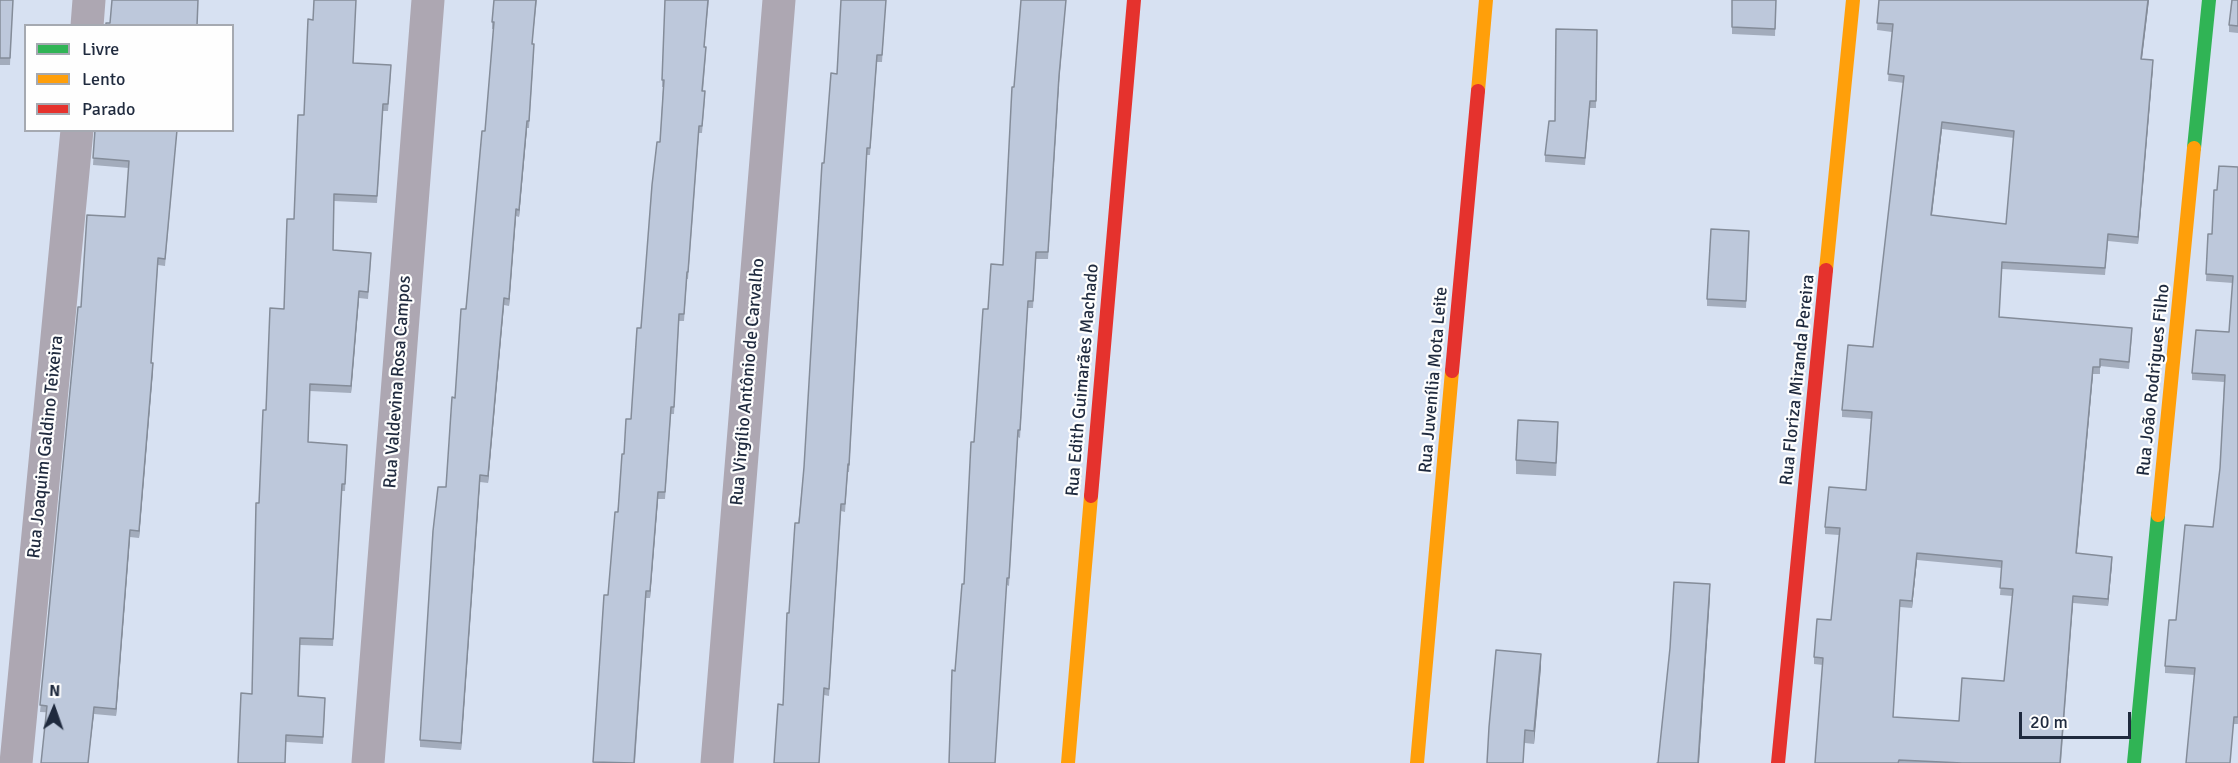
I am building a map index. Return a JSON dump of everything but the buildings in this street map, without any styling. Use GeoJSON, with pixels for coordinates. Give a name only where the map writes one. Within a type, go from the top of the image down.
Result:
{"type":"FeatureCollection","features":[{"type":"Feature","properties":{"kind":"street"},"geometry":{"type":"LineString","coordinates":[[87,24],[89,0]]}},
{"type":"Feature","properties":{"kind":"street","name":"Rua Valdevina Rosa Campos"},"geometry":{"type":"LineString","coordinates":[[368,763],[428,0]]}},
{"type":"Feature","properties":{"kind":"street","name":"Rua Virgílio Antônio de Carvalho"},"geometry":{"type":"LineString","coordinates":[[717,763],[779,0]]}},
{"type":"Feature","properties":{"kind":"street","name":"Rua Edith Guimarães Machado"},"geometry":{"type":"LineString","coordinates":[[1068,763],[1134,0]]}},
{"type":"Feature","properties":{"kind":"street","name":"Rua Juvenília Mota Leite"},"geometry":{"type":"LineString","coordinates":[[1417,763],[1486,0]]}},
{"type":"Feature","properties":{"kind":"street","name":"Rua Floriza Miranda Pereira"},"geometry":{"type":"LineString","coordinates":[[1778,763],[1854,0]]}},
{"type":"Feature","properties":{"kind":"street","name":"Rua João Rodrigues Filho"},"geometry":{"type":"LineString","coordinates":[[2134,763],[2209,0]]}},
{"type":"Feature","properties":{"kind":"street","name":"Rua Joaquim Galdino Teixeira"},"geometry":{"type":"LineString","coordinates":[[16,763],[77,132]]}},
{"type":"Feature","properties":{"kind":"traffic: fast"},"geometry":{"type":"LineString","coordinates":[[2194,148],[2209,0]]}},
{"type":"Feature","properties":{"kind":"traffic: fast"},"geometry":{"type":"LineString","coordinates":[[2134,763],[2158,515]]}},
{"type":"Feature","properties":{"kind":"traffic: slow"},"geometry":{"type":"LineString","coordinates":[[1478,91],[1486,0]]}},
{"type":"Feature","properties":{"kind":"traffic: slow"},"geometry":{"type":"LineString","coordinates":[[1826,270],[1853,0]]}},
{"type":"Feature","properties":{"kind":"traffic: slow"},"geometry":{"type":"LineString","coordinates":[[2158,515],[2194,148]]}},
{"type":"Feature","properties":{"kind":"traffic: slow"},"geometry":{"type":"LineString","coordinates":[[1417,763],[1452,371]]}},
{"type":"Feature","properties":{"kind":"traffic: slow"},"geometry":{"type":"LineString","coordinates":[[1068,763],[1091,496]]}},
{"type":"Feature","properties":{"kind":"traffic: jam"},"geometry":{"type":"LineString","coordinates":[[1091,496],[1134,0]]}},
{"type":"Feature","properties":{"kind":"traffic: jam"},"geometry":{"type":"LineString","coordinates":[[1452,371],[1478,91]]}},
{"type":"Feature","properties":{"kind":"traffic: jam"},"geometry":{"type":"LineString","coordinates":[[1778,763],[1826,270]]}}]}
